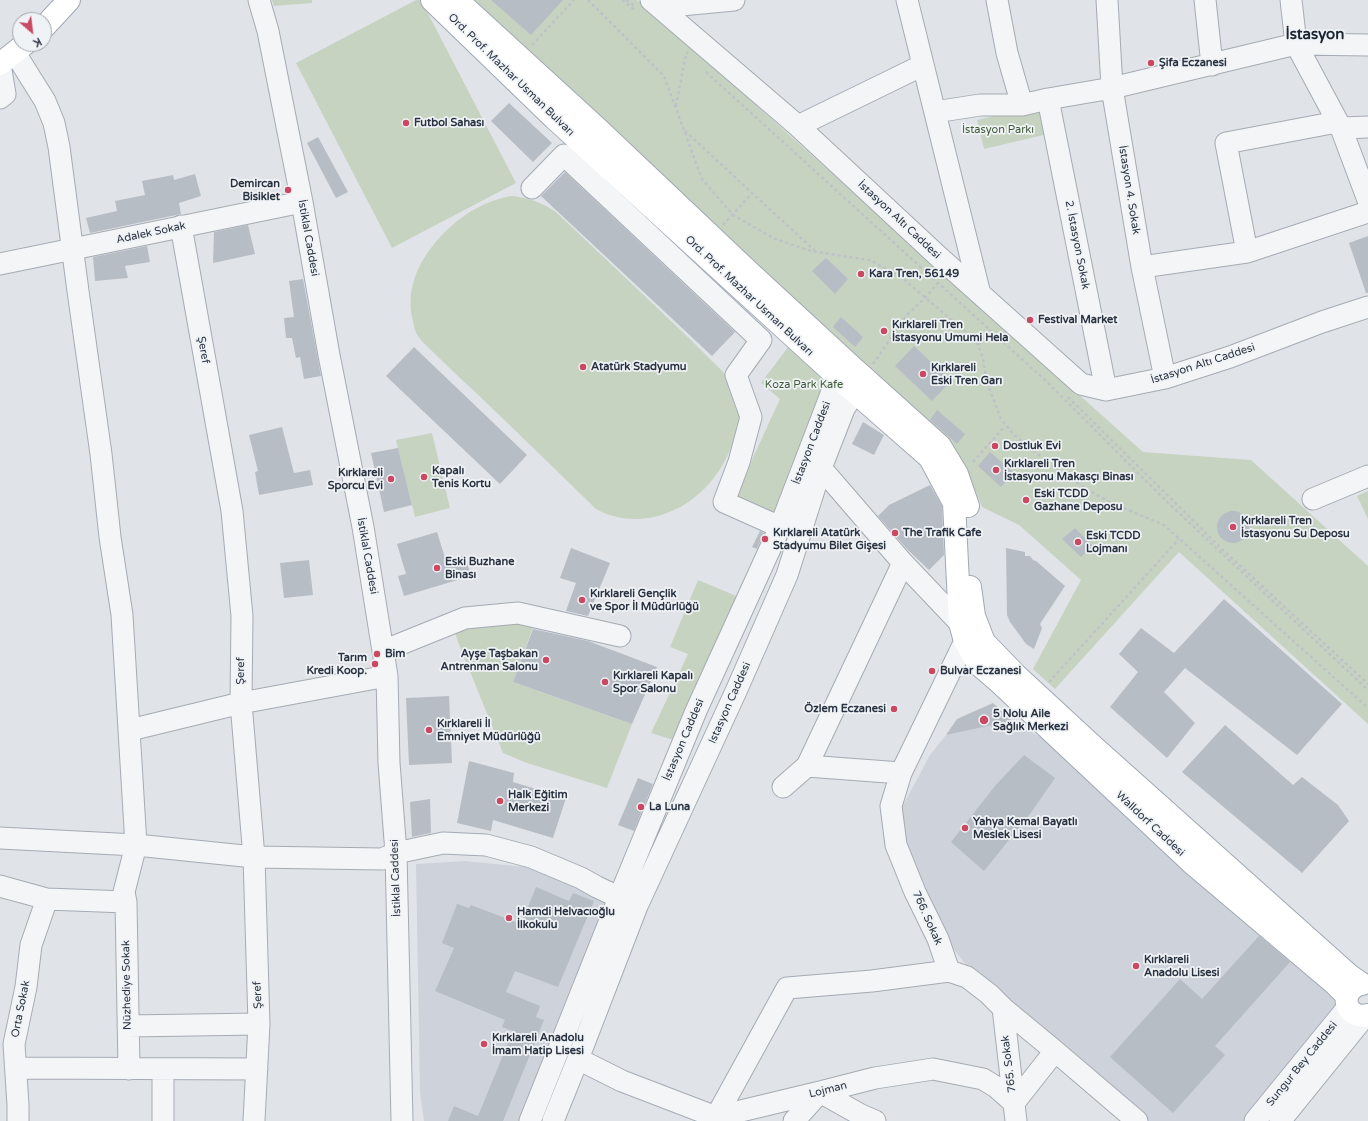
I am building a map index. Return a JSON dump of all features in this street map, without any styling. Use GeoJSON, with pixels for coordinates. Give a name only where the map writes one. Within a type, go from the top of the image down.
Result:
{"type":"FeatureCollection","features":[{"type":"Feature","properties":{"kind":"main road"},"geometry":{"type":"LineString","coordinates":[[52,18],[69,0]]}},
{"type":"Feature","properties":{"kind":"main road","name":"Ord. Prof. Mazhar Usman Bulvarı"},"geometry":{"type":"LineString","coordinates":[[432,0],[554,118],[852,379],[940,446],[957,474],[968,504],[968,571],[974,616],[970,635]]}},
{"type":"Feature","properties":{"kind":"main road","name":"Ord. Prof. Mazhar Usman Bulvarı"},"geometry":{"type":"LineString","coordinates":[[457,0],[596,127],[748,270],[930,458],[954,504],[970,635]]}},
{"type":"Feature","properties":{"kind":"main road","name":"Walldorf Caddesi"},"geometry":{"type":"LineString","coordinates":[[970,635],[1349,974],[1360,1000]]}},
{"type":"Feature","properties":{"kind":"street","name":"İstiklal Caddesi"},"geometry":{"type":"LineString","coordinates":[[259,0],[268,31],[302,202],[329,355],[363,527],[384,652],[387,676],[389,764],[396,853],[402,1121]]}},
{"type":"Feature","properties":{"kind":"street"},"geometry":{"type":"LineString","coordinates":[[647,7],[734,0]]}},
{"type":"Feature","properties":{"kind":"street"},"geometry":{"type":"LineString","coordinates":[[907,0],[980,294]]}},
{"type":"Feature","properties":{"kind":"street"},"geometry":{"type":"LineString","coordinates":[[997,0],[1006,53],[1022,105]]}},
{"type":"Feature","properties":{"kind":"street","name":"İstasyon 4. Sokak"},"geometry":{"type":"LineString","coordinates":[[1107,0],[1112,88],[1142,267],[1165,378]]}},
{"type":"Feature","properties":{"kind":"street"},"geometry":{"type":"LineString","coordinates":[[1205,0],[1212,65]]}},
{"type":"Feature","properties":{"kind":"street"},"geometry":{"type":"LineString","coordinates":[[1291,0],[1296,44],[1339,125],[1368,200]]}},
{"type":"Feature","properties":{"kind":"street","name":"İstasyon Altı Caddesi"},"geometry":{"type":"LineString","coordinates":[[647,7],[798,126],[944,276],[980,294],[1081,384],[1106,390],[1165,378],[1230,357],[1322,322],[1368,307]]}},
{"type":"Feature","properties":{"kind":"street"},"geometry":{"type":"LineString","coordinates":[[935,112],[980,105],[1022,105],[1112,88],[1296,44],[1368,45]]}},
{"type":"Feature","properties":{"kind":"street"},"geometry":{"type":"LineString","coordinates":[[0,98],[5,94],[10,56]]}},
{"type":"Feature","properties":{"kind":"street","name":"Nüzhediye Sokak"},"geometry":{"type":"LineString","coordinates":[[10,56],[45,101],[54,123],[60,147],[101,454],[110,537],[122,615],[136,845],[124,892],[126,902],[129,1069]]}},
{"type":"Feature","properties":{"kind":"street"},"geometry":{"type":"LineString","coordinates":[[798,126],[923,65]]}},
{"type":"Feature","properties":{"kind":"street","name":"2. İstasyon Sokak"},"geometry":{"type":"LineString","coordinates":[[1048,99],[1106,390]]}},
{"type":"Feature","properties":{"kind":"street"},"geometry":{"type":"LineString","coordinates":[[1247,252],[1226,143],[1339,125],[1368,127]]}},
{"type":"Feature","properties":{"kind":"street"},"geometry":{"type":"LineString","coordinates":[[532,188],[564,154],[761,340],[736,375],[751,417],[739,462],[724,502],[780,527]]}},
{"type":"Feature","properties":{"kind":"street","name":"Adalek Sokak"},"geometry":{"type":"LineString","coordinates":[[0,264],[302,202]]}},
{"type":"Feature","properties":{"kind":"street"},"geometry":{"type":"LineString","coordinates":[[1142,267],[1247,252],[1368,212]]}},
{"type":"Feature","properties":{"kind":"street","name":"Şeref"},"geometry":{"type":"LineString","coordinates":[[181,226],[232,511],[242,616],[241,703],[254,857],[259,1024],[254,1121]]}},
{"type":"Feature","properties":{"kind":"street","name":"Istasyon Caddesi"},"geometry":{"type":"LineString","coordinates":[[553,1121],[578,1059],[628,902],[737,689],[787,575],[820,468],[844,409],[852,379]]}},
{"type":"Feature","properties":{"kind":"street","name":"İstasyon Caddesi"},"geometry":{"type":"LineString","coordinates":[[530,1121],[628,902],[696,711],[780,527],[833,389],[852,379]]}},
{"type":"Feature","properties":{"kind":"street"},"geometry":{"type":"LineString","coordinates":[[820,468],[903,563],[970,635]]}},
{"type":"Feature","properties":{"kind":"street"},"geometry":{"type":"LineString","coordinates":[[1313,499],[1368,476]]}},
{"type":"Feature","properties":{"kind":"street"},"geometry":{"type":"LineString","coordinates":[[784,787],[807,766],[903,563]]}},
{"type":"Feature","properties":{"kind":"street"},"geometry":{"type":"LineString","coordinates":[[384,652],[465,618],[518,613],[620,636]]}},
{"type":"Feature","properties":{"kind":"street","name":"766. Sokak"},"geometry":{"type":"LineString","coordinates":[[949,971],[938,939],[915,892],[896,845],[891,806],[901,773],[970,635]]}},
{"type":"Feature","properties":{"kind":"street"},"geometry":{"type":"LineString","coordinates":[[130,730],[241,703],[387,676]]}},
{"type":"Feature","properties":{"kind":"street"},"geometry":{"type":"LineString","coordinates":[[807,766],[901,773]]}},
{"type":"Feature","properties":{"kind":"street"},"geometry":{"type":"LineString","coordinates":[[0,838],[136,845],[254,857],[382,858],[396,853],[443,843],[486,845],[531,857],[581,878],[628,902]]}},
{"type":"Feature","properties":{"kind":"street"},"geometry":{"type":"LineString","coordinates":[[0,886],[47,899],[126,902]]}},
{"type":"Feature","properties":{"kind":"street","name":"Orta Sokak"},"geometry":{"type":"LineString","coordinates":[[18,1121],[14,1044],[26,987],[31,945],[47,899]]}},
{"type":"Feature","properties":{"kind":"street"},"geometry":{"type":"LineString","coordinates":[[578,1059],[622,1082],[716,1117],[787,988],[872,981],[949,971],[967,977],[1137,1121]]}},
{"type":"Feature","properties":{"kind":"street","name":"Sungur Bey Caddesi"},"geometry":{"type":"LineString","coordinates":[[1255,1121],[1360,1000]]}},
{"type":"Feature","properties":{"kind":"street","name":"Sungur Bey Caddesi"},"geometry":{"type":"LineString","coordinates":[[1280,1121],[1360,1000]]}},
{"type":"Feature","properties":{"kind":"street","name":"765. Sokak"},"geometry":{"type":"LineString","coordinates":[[1002,1008],[1015,1112]]}},
{"type":"Feature","properties":{"kind":"street"},"geometry":{"type":"LineString","coordinates":[[128,1026],[259,1024]]}},
{"type":"Feature","properties":{"kind":"street"},"geometry":{"type":"LineString","coordinates":[[1015,1112],[1055,1051]]}},
{"type":"Feature","properties":{"kind":"street"},"geometry":{"type":"LineString","coordinates":[[16,1068],[257,1069]]}},
{"type":"Feature","properties":{"kind":"street"},"geometry":{"type":"LineString","coordinates":[[163,1069],[163,1121]]}},
{"type":"Feature","properties":{"kind":"street","name":"Lojman"},"geometry":{"type":"LineString","coordinates":[[716,1117],[875,1078],[933,1069],[983,1079],[996,1087],[1015,1112]]}},
{"type":"Feature","properties":{"kind":"street"},"geometry":{"type":"LineString","coordinates":[[794,1121],[820,1092],[861,1115],[875,1121]]}},
{"type":"Feature","properties":{"kind":"path"},"geometry":{"type":"LineString","coordinates":[[529,49],[574,0]]}},
{"type":"Feature","properties":{"kind":"path"},"geometry":{"type":"LineString","coordinates":[[588,0],[664,76],[702,179],[733,215],[775,239],[815,251],[868,260],[902,278],[972,337],[978,345],[986,380],[1005,426],[1064,476],[1109,502],[1164,525],[1368,708]]}},
{"type":"Feature","properties":{"kind":"path"},"geometry":{"type":"LineString","coordinates":[[622,0],[647,7]]}},
{"type":"Feature","properties":{"kind":"path"},"geometry":{"type":"LineString","coordinates":[[626,0],[647,7]]}},
{"type":"Feature","properties":{"kind":"path"},"geometry":{"type":"LineString","coordinates":[[676,106],[688,54],[682,48]]}},
{"type":"Feature","properties":{"kind":"path"},"geometry":{"type":"LineString","coordinates":[[700,67],[944,276],[990,330],[1046,381],[1165,500],[1368,690]]}},
{"type":"Feature","properties":{"kind":"path"},"geometry":{"type":"LineString","coordinates":[[706,68],[853,200]]}},
{"type":"Feature","properties":{"kind":"path"},"geometry":{"type":"LineString","coordinates":[[685,130],[815,251]]}},
{"type":"Feature","properties":{"kind":"path"},"geometry":{"type":"LineString","coordinates":[[718,231],[752,193]]}},
{"type":"Feature","properties":{"kind":"path"},"geometry":{"type":"LineString","coordinates":[[852,379],[908,315],[926,298],[944,276]]}},
{"type":"Feature","properties":{"kind":"path"},"geometry":{"type":"LineString","coordinates":[[978,345],[1003,315]]}},
{"type":"Feature","properties":{"kind":"path"},"geometry":{"type":"LineString","coordinates":[[1046,376],[1224,551],[1368,684]]}},
{"type":"Feature","properties":{"kind":"path"},"geometry":{"type":"LineString","coordinates":[[972,462],[1005,426]]}},
{"type":"Feature","properties":{"kind":"path"},"geometry":{"type":"LineString","coordinates":[[1048,682],[1180,539]]}},
{"type":"Feature","properties":{"kind":"shaded area","name":"Kırklareli Anadolu Lisesi"},"geometry":{"type":"Polygon","coordinates":[[[1012,721],[1081,760],[1337,994],[1344,1008],[1255,1121],[1136,1121],[989,994],[945,938],[902,846],[900,811],[930,755],[946,735],[1012,721]]]}},
{"type":"Feature","properties":{"kind":"shaded area"},"geometry":{"type":"Polygon","coordinates":[[[465,861],[526,867],[561,880],[608,903],[568,995],[519,1121],[424,1121],[420,1092],[416,864],[465,861]]]}},
{"type":"Feature","properties":{"kind":"green space"},"geometry":{"type":"Polygon","coordinates":[[[272,0],[312,0],[312,3],[274,6],[272,0]]]}},
{"type":"Feature","properties":{"kind":"green space","name":"Futbol Sahası"},"geometry":{"type":"Polygon","coordinates":[[[416,0],[421,0],[516,183],[392,248],[296,63],[416,0]]]}},
{"type":"Feature","properties":{"kind":"green space"},"geometry":{"type":"Polygon","coordinates":[[[472,0],[637,0],[1143,452],[1251,460],[1368,566],[1368,724],[1179,552],[1055,689],[1033,669],[1081,580],[1019,525],[982,507],[970,477],[943,438],[472,0]]]}},
{"type":"Feature","properties":{"kind":"green space","name":"İstasyon Parkı"},"geometry":{"type":"Polygon","coordinates":[[[1041,105],[1048,134],[984,149],[977,120],[1041,105]]]}},
{"type":"Feature","properties":{"kind":"green space","name":"Atatürk Stadyumu"},"geometry":{"type":"Polygon","coordinates":[[[510,196],[534,201],[556,212],[681,330],[728,378],[739,406],[738,424],[734,438],[720,470],[705,488],[687,503],[665,514],[642,519],[619,517],[596,509],[439,358],[417,334],[411,311],[411,292],[416,273],[425,256],[439,238],[466,214],[487,203],[510,196]]]}},
{"type":"Feature","properties":{"kind":"green space","name":"Koza Park Kafe"},"geometry":{"type":"Polygon","coordinates":[[[795,338],[840,379],[780,527],[732,503],[780,399],[761,383],[795,338]]]}},
{"type":"Feature","properties":{"kind":"green space","name":"Kapalı Tenis Kortu"},"geometry":{"type":"Polygon","coordinates":[[[432,433],[450,508],[415,517],[396,440],[432,433]]]}},
{"type":"Feature","properties":{"kind":"green space"},"geometry":{"type":"Polygon","coordinates":[[[1368,491],[1368,519],[1357,496],[1368,491]]]}},
{"type":"Feature","properties":{"kind":"green space"},"geometry":{"type":"Polygon","coordinates":[[[698,580],[746,600],[683,743],[651,733],[688,654],[670,647],[698,580]]]}},
{"type":"Feature","properties":{"kind":"green space"},"geometry":{"type":"Polygon","coordinates":[[[478,622],[535,622],[513,682],[632,724],[607,788],[527,763],[503,753],[454,629],[478,622]]]}},
{"type":"Feature","properties":{"kind":"building"},"geometry":{"type":"Polygon","coordinates":[[[491,0],[563,0],[531,35],[491,0]]]}},
{"type":"Feature","properties":{"kind":"building"},"geometry":{"type":"Polygon","coordinates":[[[509,103],[552,143],[533,162],[491,121],[509,103]]]}},
{"type":"Feature","properties":{"kind":"building"},"geometry":{"type":"Polygon","coordinates":[[[318,137],[348,192],[336,198],[307,143],[318,137]]]}},
{"type":"Feature","properties":{"kind":"building"},"geometry":{"type":"Polygon","coordinates":[[[565,172],[735,332],[712,356],[541,196],[565,172]]]}},
{"type":"Feature","properties":{"kind":"building"},"geometry":{"type":"Polygon","coordinates":[[[195,174],[201,196],[179,203],[181,214],[90,233],[86,218],[117,211],[115,201],[145,195],[142,181],[173,175],[174,180],[195,174]]]}},
{"type":"Feature","properties":{"kind":"building"},"geometry":{"type":"Polygon","coordinates":[[[248,225],[255,254],[213,263],[214,232],[248,225]]]}},
{"type":"Feature","properties":{"kind":"building"},"geometry":{"type":"Polygon","coordinates":[[[1368,236],[1368,293],[1366,293],[1349,243],[1368,236]]]}},
{"type":"Feature","properties":{"kind":"building"},"geometry":{"type":"Polygon","coordinates":[[[147,246],[150,262],[125,266],[128,278],[95,281],[93,257],[147,246]]]}},
{"type":"Feature","properties":{"kind":"building"},"geometry":{"type":"Polygon","coordinates":[[[826,258],[848,279],[835,294],[812,271],[826,258]]]}},
{"type":"Feature","properties":{"kind":"building"},"geometry":{"type":"Polygon","coordinates":[[[303,279],[321,376],[304,379],[300,357],[296,358],[292,338],[286,338],[284,318],[294,317],[289,281],[303,279]]]}},
{"type":"Feature","properties":{"kind":"building"},"geometry":{"type":"Polygon","coordinates":[[[841,317],[863,337],[855,347],[833,327],[841,317]]]}},
{"type":"Feature","properties":{"kind":"building","name":"Kırklareli Eski Tren Garı"},"geometry":{"type":"Polygon","coordinates":[[[914,346],[951,381],[932,401],[895,366],[914,346]]]}},
{"type":"Feature","properties":{"kind":"building"},"geometry":{"type":"Polygon","coordinates":[[[414,347],[527,455],[500,484],[386,376],[414,347]]]}},
{"type":"Feature","properties":{"kind":"building"},"geometry":{"type":"Polygon","coordinates":[[[937,410],[965,434],[957,444],[930,420],[937,410]]]}},
{"type":"Feature","properties":{"kind":"building"},"geometry":{"type":"Polygon","coordinates":[[[863,422],[884,435],[874,455],[852,444],[863,422]]]}},
{"type":"Feature","properties":{"kind":"building"},"geometry":{"type":"Polygon","coordinates":[[[282,427],[294,473],[310,470],[313,485],[259,495],[255,472],[258,471],[249,435],[282,427]]]}},
{"type":"Feature","properties":{"kind":"building","name":"Kırklareli Sporcu Evi"},"geometry":{"type":"Polygon","coordinates":[[[398,448],[412,505],[384,512],[371,453],[398,448]]]}},
{"type":"Feature","properties":{"kind":"building","name":"Kırklareli Tren İstasyonu Makasçı Binası"},"geometry":{"type":"Polygon","coordinates":[[[990,452],[1014,473],[1001,487],[978,466],[990,452]]]}},
{"type":"Feature","properties":{"kind":"building"},"geometry":{"type":"Polygon","coordinates":[[[930,485],[942,506],[944,555],[929,570],[907,549],[878,516],[889,505],[930,485]]]}},
{"type":"Feature","properties":{"kind":"building","name":"Kırklareli Tren İstasyonu Su Deposu"},"geometry":{"type":"Polygon","coordinates":[[[1230,511],[1236,511],[1245,515],[1249,527],[1245,539],[1236,543],[1230,543],[1221,539],[1217,530],[1217,524],[1221,515],[1230,511]]]}},
{"type":"Feature","properties":{"kind":"building","name":"Eski TCDD Lojmanı"},"geometry":{"type":"Polygon","coordinates":[[[1075,528],[1093,546],[1081,557],[1062,539],[1075,528]]]}},
{"type":"Feature","properties":{"kind":"building"},"geometry":{"type":"Polygon","coordinates":[[[760,531],[764,533],[757,549],[752,547],[760,531]]]}},
{"type":"Feature","properties":{"kind":"building","name":"Eski Buzhane Binası"},"geometry":{"type":"Polygon","coordinates":[[[437,532],[446,561],[465,555],[471,576],[404,596],[398,576],[406,574],[397,544],[437,532]]]}},
{"type":"Feature","properties":{"kind":"building","name":"Kırklareli Gençlik ve Spor İl Müdürlüğü"},"geometry":{"type":"Polygon","coordinates":[[[571,548],[610,563],[588,616],[566,611],[576,583],[560,578],[571,548]]]}},
{"type":"Feature","properties":{"kind":"building"},"geometry":{"type":"Polygon","coordinates":[[[1006,548],[1025,552],[1025,556],[1030,556],[1065,586],[1040,624],[1042,628],[1034,649],[1026,644],[1010,622],[1007,615],[1006,548]]]}},
{"type":"Feature","properties":{"kind":"building"},"geometry":{"type":"Polygon","coordinates":[[[309,560],[313,595],[284,598],[280,563],[309,560]]]}},
{"type":"Feature","properties":{"kind":"building"},"geometry":{"type":"Polygon","coordinates":[[[1224,599],[1342,704],[1297,755],[1185,668],[1164,692],[1195,723],[1167,758],[1110,707],[1138,672],[1119,654],[1141,628],[1174,653],[1224,599]]]}},
{"type":"Feature","properties":{"kind":"building","name":"Kırklareli Kapalı Spor Salonu"},"geometry":{"type":"Polygon","coordinates":[[[533,629],[588,641],[657,667],[632,724],[513,682],[533,629]]]}},
{"type":"Feature","properties":{"kind":"building","name":"Kırklareli İl Emniyet Müdürlüğü"},"geometry":{"type":"Polygon","coordinates":[[[449,696],[452,763],[409,765],[406,698],[449,696]]]}},
{"type":"Feature","properties":{"kind":"building","name":"5 Nolu Aile Sağlık Merkezi"},"geometry":{"type":"Polygon","coordinates":[[[993,703],[1012,721],[946,735],[957,719],[993,703]]]}},
{"type":"Feature","properties":{"kind":"building"},"geometry":{"type":"Polygon","coordinates":[[[1225,725],[1293,785],[1302,777],[1338,805],[1349,821],[1302,873],[1182,772],[1225,725]]]}},
{"type":"Feature","properties":{"kind":"building"},"geometry":{"type":"Polygon","coordinates":[[[1024,755],[1055,778],[1030,814],[984,871],[951,842],[995,786],[1024,755]]]}},
{"type":"Feature","properties":{"kind":"building","name":"Halk Eğitim Merkezi"},"geometry":{"type":"Polygon","coordinates":[[[469,761],[514,773],[513,782],[566,798],[553,838],[493,820],[491,831],[457,823],[469,761]]]}},
{"type":"Feature","properties":{"kind":"building"},"geometry":{"type":"Polygon","coordinates":[[[638,778],[653,784],[634,831],[618,825],[638,778]]]}},
{"type":"Feature","properties":{"kind":"building"},"geometry":{"type":"Polygon","coordinates":[[[430,799],[431,833],[412,837],[410,802],[430,799]]]}},
{"type":"Feature","properties":{"kind":"building"},"geometry":{"type":"Polygon","coordinates":[[[536,887],[569,901],[573,893],[594,901],[558,987],[515,971],[506,992],[540,1006],[536,1017],[544,1020],[503,1121],[448,1121],[454,1106],[478,1116],[513,1031],[502,1027],[505,1020],[435,991],[454,948],[442,943],[457,904],[469,908],[471,905],[521,924],[536,887]]]}},
{"type":"Feature","properties":{"kind":"building"},"geometry":{"type":"Polygon","coordinates":[[[1259,936],[1290,962],[1215,1046],[1225,1055],[1173,1113],[1110,1057],[1180,979],[1202,999],[1259,936]]]}},
{"type":"Feature","properties":{"kind":"place","name":"Şifa Eczanesi"},"geometry":{"type":"Point","coordinates":[1151,63]}},
{"type":"Feature","properties":{"kind":"place","name":"Futbol Sahası"},"geometry":{"type":"Point","coordinates":[406,123]}},
{"type":"Feature","properties":{"kind":"place","name":"Demircan Bisiklet"},"geometry":{"type":"Point","coordinates":[288,190]}},
{"type":"Feature","properties":{"kind":"place","name":"Kara Tren, 56149"},"geometry":{"type":"Point","coordinates":[861,274]}},
{"type":"Feature","properties":{"kind":"place","name":"Festival Market"},"geometry":{"type":"Point","coordinates":[1030,320]}},
{"type":"Feature","properties":{"kind":"place","name":"Kırklareli Tren İstasyonu Umumi Hela"},"geometry":{"type":"Point","coordinates":[884,331]}},
{"type":"Feature","properties":{"kind":"place","name":"Atatürk Stadyumu"},"geometry":{"type":"Point","coordinates":[583,367]}},
{"type":"Feature","properties":{"kind":"place","name":"Kırklareli Eski Tren Garı"},"geometry":{"type":"Point","coordinates":[923,374]}},
{"type":"Feature","properties":{"kind":"place","name":"Dostluk Evi"},"geometry":{"type":"Point","coordinates":[995,446]}},
{"type":"Feature","properties":{"kind":"place","name":"Kırklareli Tren İstasyonu Makasçı Binası"},"geometry":{"type":"Point","coordinates":[996,470]}},
{"type":"Feature","properties":{"kind":"place","name":"Kapalı Tenis Kortu"},"geometry":{"type":"Point","coordinates":[424,477]}},
{"type":"Feature","properties":{"kind":"place","name":"Kırklareli Sporcu Evi"},"geometry":{"type":"Point","coordinates":[391,479]}},
{"type":"Feature","properties":{"kind":"place","name":"Eski TCDD Gazhane Deposu"},"geometry":{"type":"Point","coordinates":[1026,500]}},
{"type":"Feature","properties":{"kind":"place","name":"Kırklareli Tren İstasyonu Su Deposu"},"geometry":{"type":"Point","coordinates":[1233,527]}},
{"type":"Feature","properties":{"kind":"place","name":"The Trafik Cafe"},"geometry":{"type":"Point","coordinates":[895,533]}},
{"type":"Feature","properties":{"kind":"place","name":"Kırklareli Atatürk Stadyumu Bilet Gişesi"},"geometry":{"type":"Point","coordinates":[765,539]}},
{"type":"Feature","properties":{"kind":"place","name":"Eski TCDD Lojmanı"},"geometry":{"type":"Point","coordinates":[1078,542]}},
{"type":"Feature","properties":{"kind":"place","name":"Eski Buzhane Binası"},"geometry":{"type":"Point","coordinates":[437,568]}},
{"type":"Feature","properties":{"kind":"place","name":"Kırklareli Gençlik ve Spor İl Müdürlüğü"},"geometry":{"type":"Point","coordinates":[582,600]}},
{"type":"Feature","properties":{"kind":"place","name":"Bim"},"geometry":{"type":"Point","coordinates":[377,654]}},
{"type":"Feature","properties":{"kind":"place","name":"Ayşe Taşbakan Antrenman Salonu"},"geometry":{"type":"Point","coordinates":[546,660]}},
{"type":"Feature","properties":{"kind":"place","name":"Tarım Kredi Koop."},"geometry":{"type":"Point","coordinates":[375,664]}},
{"type":"Feature","properties":{"kind":"place","name":"Bulvar Eczanesi"},"geometry":{"type":"Point","coordinates":[932,671]}},
{"type":"Feature","properties":{"kind":"place","name":"Kırklareli Kapalı Spor Salonu"},"geometry":{"type":"Point","coordinates":[605,682]}},
{"type":"Feature","properties":{"kind":"place","name":"Özlem Eczanesi"},"geometry":{"type":"Point","coordinates":[894,709]}},
{"type":"Feature","properties":{"kind":"place","name":"5 Nolu Aile Sağlık Merkezi"},"geometry":{"type":"Point","coordinates":[984,720]}},
{"type":"Feature","properties":{"kind":"place","name":"Kırklareli İl Emniyet Müdürlüğü"},"geometry":{"type":"Point","coordinates":[429,730]}},
{"type":"Feature","properties":{"kind":"place","name":"Halk Eğitim Merkezi"},"geometry":{"type":"Point","coordinates":[500,801]}},
{"type":"Feature","properties":{"kind":"place","name":"La Luna"},"geometry":{"type":"Point","coordinates":[641,807]}},
{"type":"Feature","properties":{"kind":"place","name":"Yahya Kemal Bayatlı Meslek Lisesi"},"geometry":{"type":"Point","coordinates":[965,828]}},
{"type":"Feature","properties":{"kind":"place","name":"Hamdi Helvacıoğlu İlkokulu"},"geometry":{"type":"Point","coordinates":[509,918]}},
{"type":"Feature","properties":{"kind":"place","name":"Kırklareli Anadolu Lisesi"},"geometry":{"type":"Point","coordinates":[1136,966]}},
{"type":"Feature","properties":{"kind":"place","name":"Kırklareli Anadolu İmam Hatip Lisesi"},"geometry":{"type":"Point","coordinates":[484,1044]}},
{"type":"Feature","properties":{"kind":"district","name":"İstasyon"},"geometry":{"type":"Point","coordinates":[1315,35]}}]}
